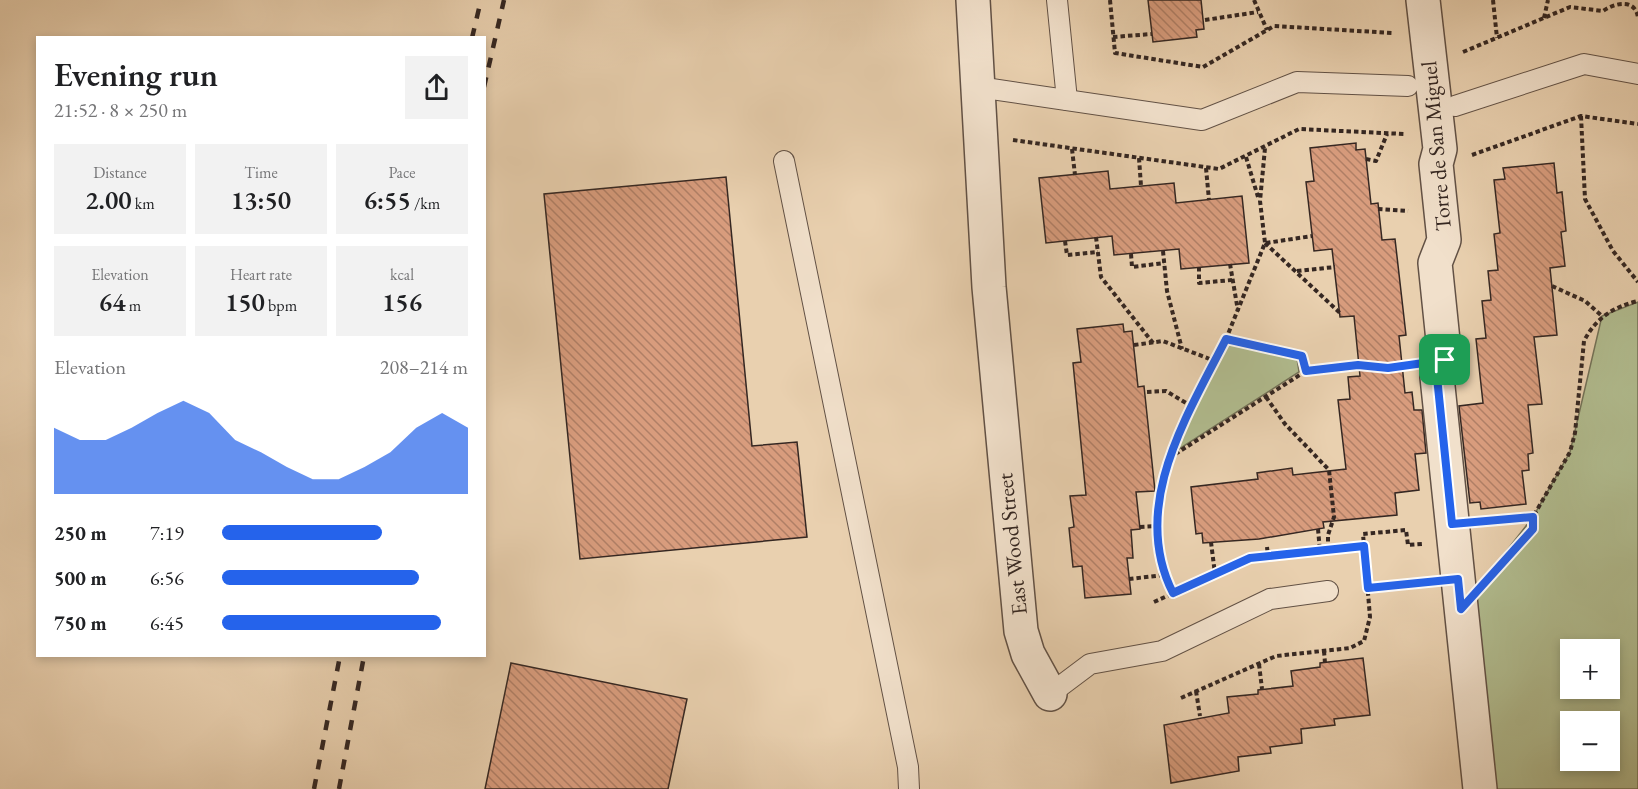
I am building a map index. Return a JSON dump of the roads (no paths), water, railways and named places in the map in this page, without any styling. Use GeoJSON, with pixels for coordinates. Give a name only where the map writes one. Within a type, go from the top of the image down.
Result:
{"type":"FeatureCollection","features":[{"type":"Feature","properties":{"kind":"street","name":"East Wood Street"},"geometry":{"type":"LineString","coordinates":[[974,0],[988,287],[1021,631],[1028,654],[1050,694]]}},
{"type":"Feature","properties":{"kind":"street","name":"Torre de San Miguel"},"geometry":{"type":"LineString","coordinates":[[1423,0],[1422,62],[1440,149],[1436,164],[1444,240],[1435,263],[1445,360],[1437,377],[1480,789]]}},
{"type":"Feature","properties":{"kind":"lane"},"geometry":{"type":"LineString","coordinates":[[1057,0],[1067,100]]}},
{"type":"Feature","properties":{"kind":"lane"},"geometry":{"type":"LineString","coordinates":[[978,87],[1202,120],[1297,82],[1422,62]]}},
{"type":"Feature","properties":{"kind":"lane"},"geometry":{"type":"LineString","coordinates":[[1455,106],[1584,63],[1638,74]]}},
{"type":"Feature","properties":{"kind":"lane"},"geometry":{"type":"LineString","coordinates":[[784,161],[908,766],[909,789]]}},
{"type":"Feature","properties":{"kind":"lane","name":"East Wood Street"},"geometry":{"type":"LineString","coordinates":[[1050,694],[1090,664],[1162,651],[1270,599],[1328,591]]}},
{"type":"Feature","properties":{"kind":"railway"},"geometry":{"type":"LineString","coordinates":[[472,36],[481,0]]}},
{"type":"Feature","properties":{"kind":"railway"},"geometry":{"type":"LineString","coordinates":[[486,78],[504,0]]}},
{"type":"Feature","properties":{"kind":"railway"},"geometry":{"type":"LineString","coordinates":[[314,789],[340,657]]}},
{"type":"Feature","properties":{"kind":"railway"},"geometry":{"type":"LineString","coordinates":[[339,789],[364,657]]}}]}
